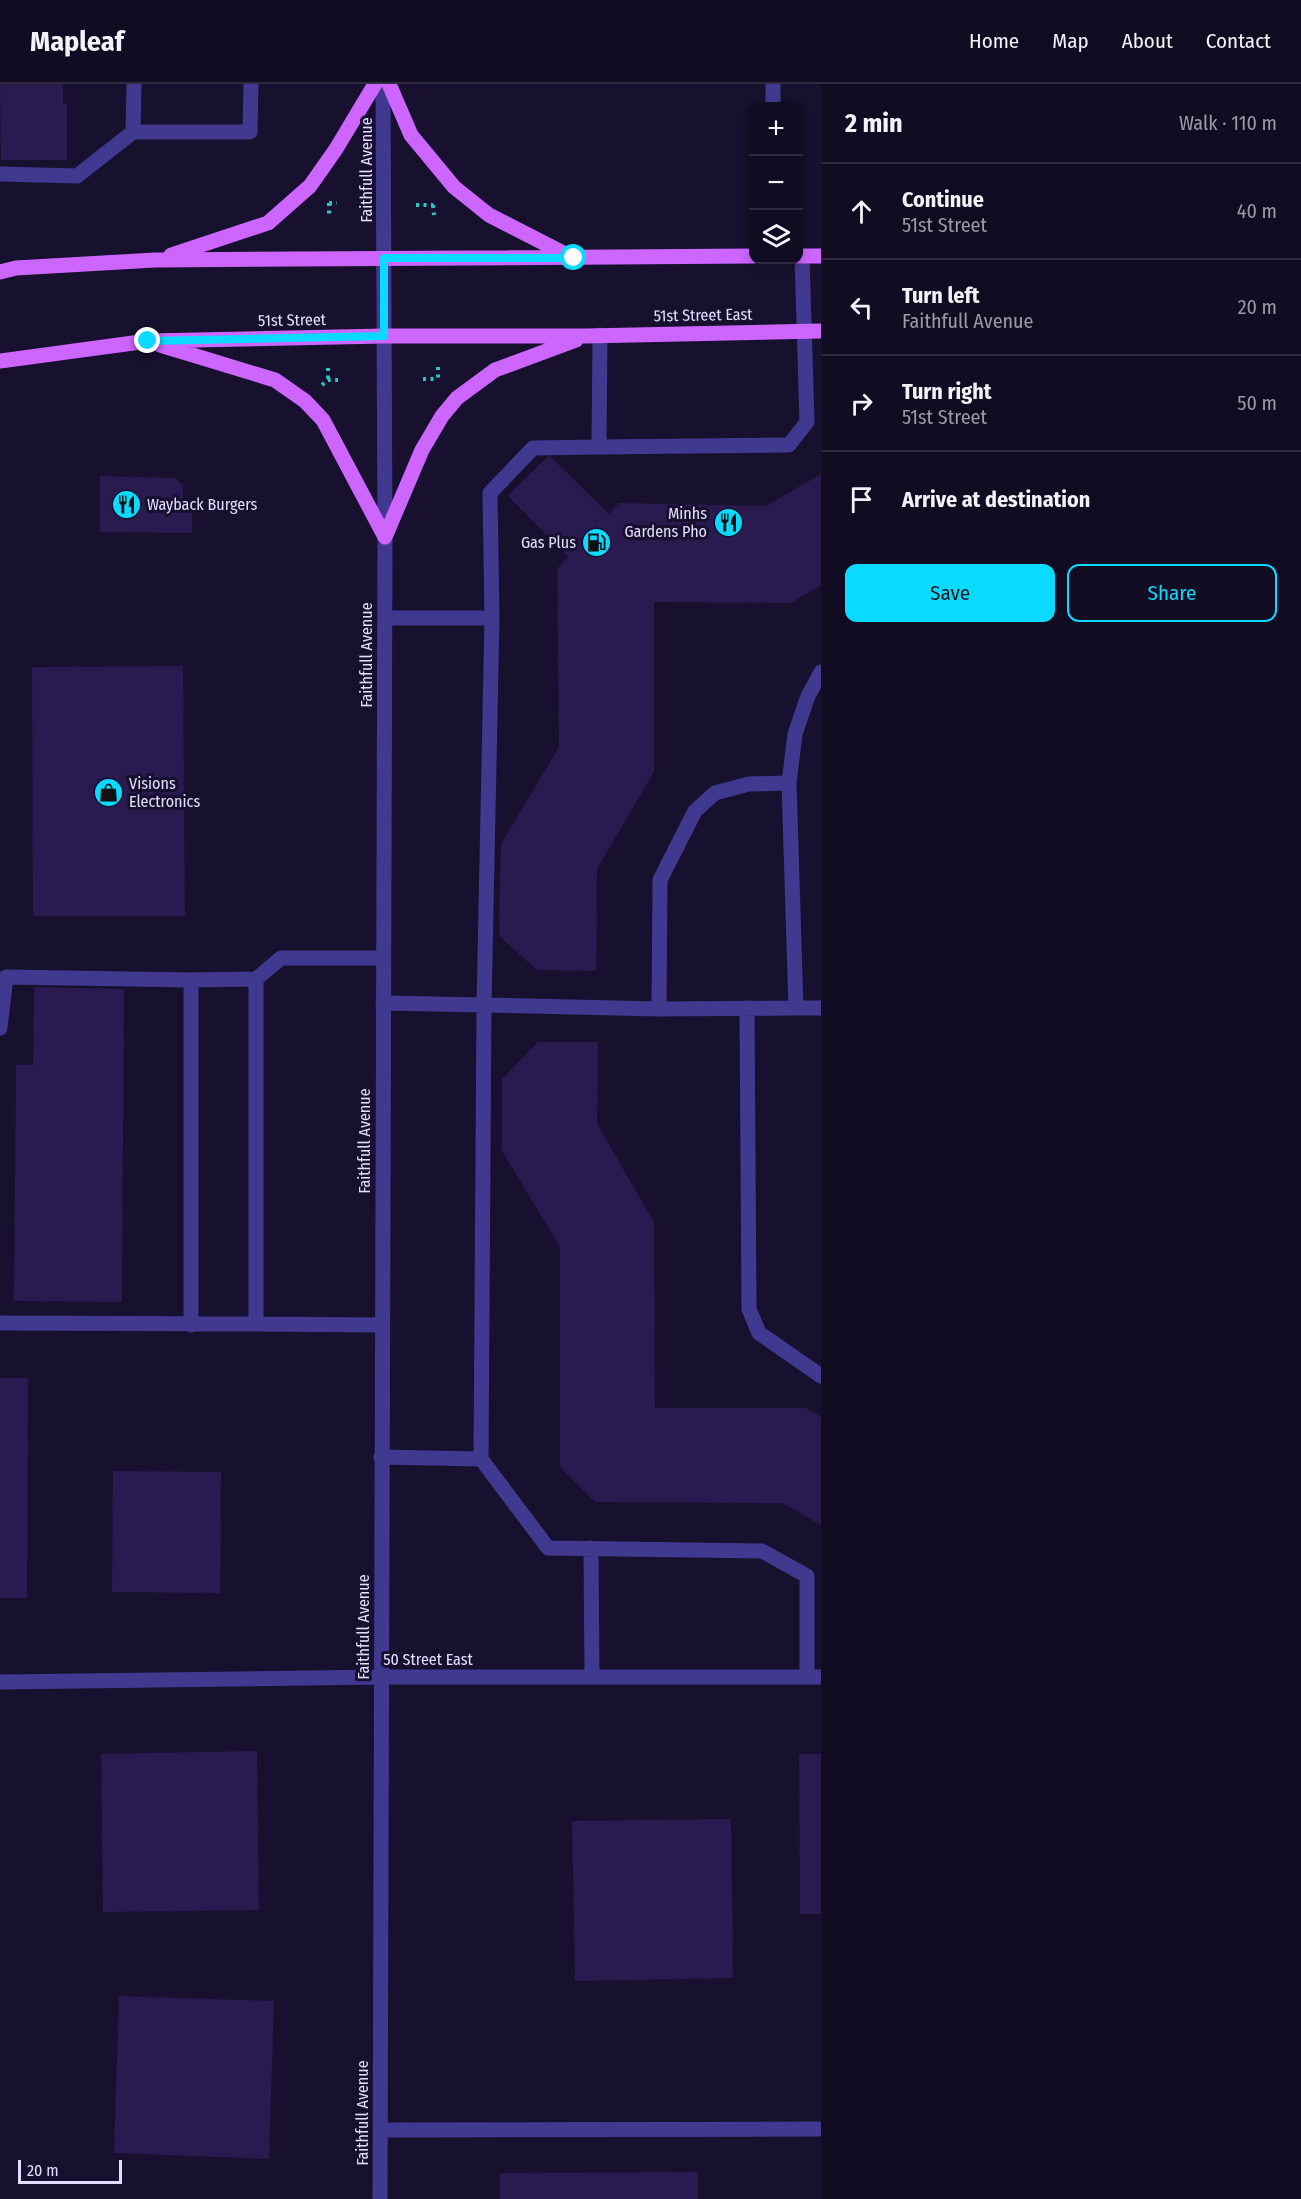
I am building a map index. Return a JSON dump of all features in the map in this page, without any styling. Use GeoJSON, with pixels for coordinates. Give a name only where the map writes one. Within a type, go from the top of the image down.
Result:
{"type":"FeatureCollection","features":[{"type":"Feature","properties":{"kind":"main road"},"geometry":{"type":"LineString","coordinates":[[155,260],[268,224],[310,186],[336,149],[375,84]]}},
{"type":"Feature","properties":{"kind":"main road"},"geometry":{"type":"LineString","coordinates":[[389,84],[411,135],[454,187],[489,215],[574,258]]}},
{"type":"Feature","properties":{"kind":"main road"},"geometry":{"type":"LineString","coordinates":[[0,272],[16,268],[155,260],[749,256]]}},
{"type":"Feature","properties":{"kind":"main road"},"geometry":{"type":"LineString","coordinates":[[803,256],[821,256]]}},
{"type":"Feature","properties":{"kind":"main road","name":"51st Street East"},"geometry":{"type":"LineString","coordinates":[[593,336],[821,332]]}},
{"type":"Feature","properties":{"kind":"main road","name":"51st Street"},"geometry":{"type":"LineString","coordinates":[[0,361],[148,341],[384,336],[593,336]]}},
{"type":"Feature","properties":{"kind":"main road"},"geometry":{"type":"LineString","coordinates":[[385,537],[422,450],[442,416],[457,398],[495,370],[593,336]]}},
{"type":"Feature","properties":{"kind":"main road"},"geometry":{"type":"LineString","coordinates":[[148,341],[275,380],[305,401],[323,420],[385,537]]}},
{"type":"Feature","properties":{"kind":"street"},"geometry":{"type":"LineString","coordinates":[[132,132],[134,84]]}},
{"type":"Feature","properties":{"kind":"street"},"geometry":{"type":"LineString","coordinates":[[0,174],[77,176],[132,132],[250,132],[251,84]]}},
{"type":"Feature","properties":{"kind":"street","name":"Faithfull Avenue"},"geometry":{"type":"LineString","coordinates":[[380,2199],[382,958],[385,618],[383,84]]}},
{"type":"Feature","properties":{"kind":"street"},"geometry":{"type":"LineString","coordinates":[[773,84],[773,102]]}},
{"type":"Feature","properties":{"kind":"street"},"geometry":{"type":"LineString","coordinates":[[801,264],[807,422],[789,445],[533,448],[490,493],[492,618],[484,1005],[481,1459],[548,1548],[762,1551],[807,1576],[814,1677]]}},
{"type":"Feature","properties":{"kind":"street"},"geometry":{"type":"LineString","coordinates":[[593,336],[599,447]]}},
{"type":"Feature","properties":{"kind":"street"},"geometry":{"type":"LineString","coordinates":[[385,618],[492,618]]}},
{"type":"Feature","properties":{"kind":"street"},"geometry":{"type":"LineString","coordinates":[[796,1008],[789,783],[795,734],[808,696],[821,672]]}},
{"type":"Feature","properties":{"kind":"street"},"geometry":{"type":"LineString","coordinates":[[659,1009],[660,880],[695,811],[715,793],[749,784],[789,783]]}},
{"type":"Feature","properties":{"kind":"street"},"geometry":{"type":"LineString","coordinates":[[0,1028],[6,977],[256,979],[281,958],[382,958]]}},
{"type":"Feature","properties":{"kind":"street"},"geometry":{"type":"LineString","coordinates":[[256,979],[256,1324]]}},
{"type":"Feature","properties":{"kind":"street"},"geometry":{"type":"LineString","coordinates":[[191,980],[191,1325]]}},
{"type":"Feature","properties":{"kind":"street"},"geometry":{"type":"LineString","coordinates":[[382,1004],[659,1009],[821,1008]]}},
{"type":"Feature","properties":{"kind":"street"},"geometry":{"type":"LineString","coordinates":[[747,1008],[749,1309],[759,1333],[821,1377]]}},
{"type":"Feature","properties":{"kind":"street"},"geometry":{"type":"LineString","coordinates":[[0,1323],[382,1325]]}},
{"type":"Feature","properties":{"kind":"street"},"geometry":{"type":"LineString","coordinates":[[381,1457],[481,1459]]}},
{"type":"Feature","properties":{"kind":"street"},"geometry":{"type":"LineString","coordinates":[[591,1548],[592,1677]]}},
{"type":"Feature","properties":{"kind":"street","name":"50 Street East"},"geometry":{"type":"LineString","coordinates":[[0,1682],[380,1677],[814,1677]]}},
{"type":"Feature","properties":{"kind":"street"},"geometry":{"type":"LineString","coordinates":[[380,2130],[821,2129]]}},
{"type":"Feature","properties":{"kind":"path"},"geometry":{"type":"LineString","coordinates":[[416,205],[433,205],[440,199]]}},
{"type":"Feature","properties":{"kind":"path"},"geometry":{"type":"LineString","coordinates":[[328,203],[328,214]]}},
{"type":"Feature","properties":{"kind":"path"},"geometry":{"type":"LineString","coordinates":[[433,205],[434,215]]}},
{"type":"Feature","properties":{"kind":"path"},"geometry":{"type":"LineString","coordinates":[[438,367],[438,379],[443,384]]}},
{"type":"Feature","properties":{"kind":"path"},"geometry":{"type":"LineString","coordinates":[[320,387],[327,380],[327,368]]}},
{"type":"Feature","properties":{"kind":"path"},"geometry":{"type":"LineString","coordinates":[[423,379],[438,379]]}},
{"type":"Feature","properties":{"kind":"path"},"geometry":{"type":"LineString","coordinates":[[327,380],[338,380]]}},
{"type":"Feature","properties":{"kind":"building"},"geometry":{"type":"Polygon","coordinates":[[[0,84],[63,84],[63,104],[67,104],[67,160],[1,160],[0,84]]]}},
{"type":"Feature","properties":{"kind":"building"},"geometry":{"type":"Polygon","coordinates":[[[549,455],[609,514],[619,503],[766,506],[821,474],[821,585],[791,603],[654,602],[654,772],[597,869],[596,971],[537,970],[499,936],[501,844],[559,747],[557,569],[568,557],[508,496],[549,455]]]}},
{"type":"Feature","properties":{"kind":"building"},"geometry":{"type":"Polygon","coordinates":[[[100,476],[175,478],[183,485],[183,506],[192,506],[192,533],[100,532],[100,476]]]}},
{"type":"Feature","properties":{"kind":"building","name":"Visions Electronics"},"geometry":{"type":"Polygon","coordinates":[[[183,666],[185,916],[33,916],[32,667],[183,666]]]}},
{"type":"Feature","properties":{"kind":"building"},"geometry":{"type":"Polygon","coordinates":[[[34,987],[124,989],[122,1302],[14,1301],[16,1065],[33,1065],[34,987]]]}},
{"type":"Feature","properties":{"kind":"building"},"geometry":{"type":"Polygon","coordinates":[[[538,1042],[598,1042],[597,1124],[654,1222],[655,1408],[806,1408],[821,1417],[821,1525],[782,1503],[595,1502],[560,1467],[560,1247],[502,1151],[502,1079],[538,1042]]]}},
{"type":"Feature","properties":{"kind":"building"},"geometry":{"type":"Polygon","coordinates":[[[0,1378],[28,1378],[27,1598],[0,1598],[0,1378]]]}},
{"type":"Feature","properties":{"kind":"building"},"geometry":{"type":"Polygon","coordinates":[[[113,1471],[221,1472],[220,1593],[112,1592],[113,1471]]]}},
{"type":"Feature","properties":{"kind":"building"},"geometry":{"type":"Polygon","coordinates":[[[257,1751],[259,1910],[103,1912],[101,1754],[257,1751]]]}},
{"type":"Feature","properties":{"kind":"building"},"geometry":{"type":"Polygon","coordinates":[[[799,1754],[821,1754],[821,1914],[800,1914],[799,1754]]]}},
{"type":"Feature","properties":{"kind":"building"},"geometry":{"type":"Polygon","coordinates":[[[731,1819],[733,1978],[575,1981],[572,1821],[731,1819]]]}},
{"type":"Feature","properties":{"kind":"building"},"geometry":{"type":"Polygon","coordinates":[[[119,1996],[274,2001],[269,2159],[114,2153],[119,1996]]]}},
{"type":"Feature","properties":{"kind":"building"},"geometry":{"type":"Polygon","coordinates":[[[698,2172],[698,2199],[500,2199],[500,2173],[698,2172]]]}},
{"type":"Feature","properties":{"kind":"place","name":"Wayback Burgers"},"geometry":{"type":"Point","coordinates":[126,504]}},
{"type":"Feature","properties":{"kind":"place","name":"Minhs Gardens Pho"},"geometry":{"type":"Point","coordinates":[728,522]}},
{"type":"Feature","properties":{"kind":"place","name":"Gas Plus"},"geometry":{"type":"Point","coordinates":[597,542]}},
{"type":"Feature","properties":{"kind":"place","name":"Visions Electronics"},"geometry":{"type":"Point","coordinates":[108,792]}},
{"type":"Feature","properties":{"kind":"route"},"geometry":{"type":"LineString","coordinates":[[148,341],[384,336],[384,258],[574,258]]}}]}
